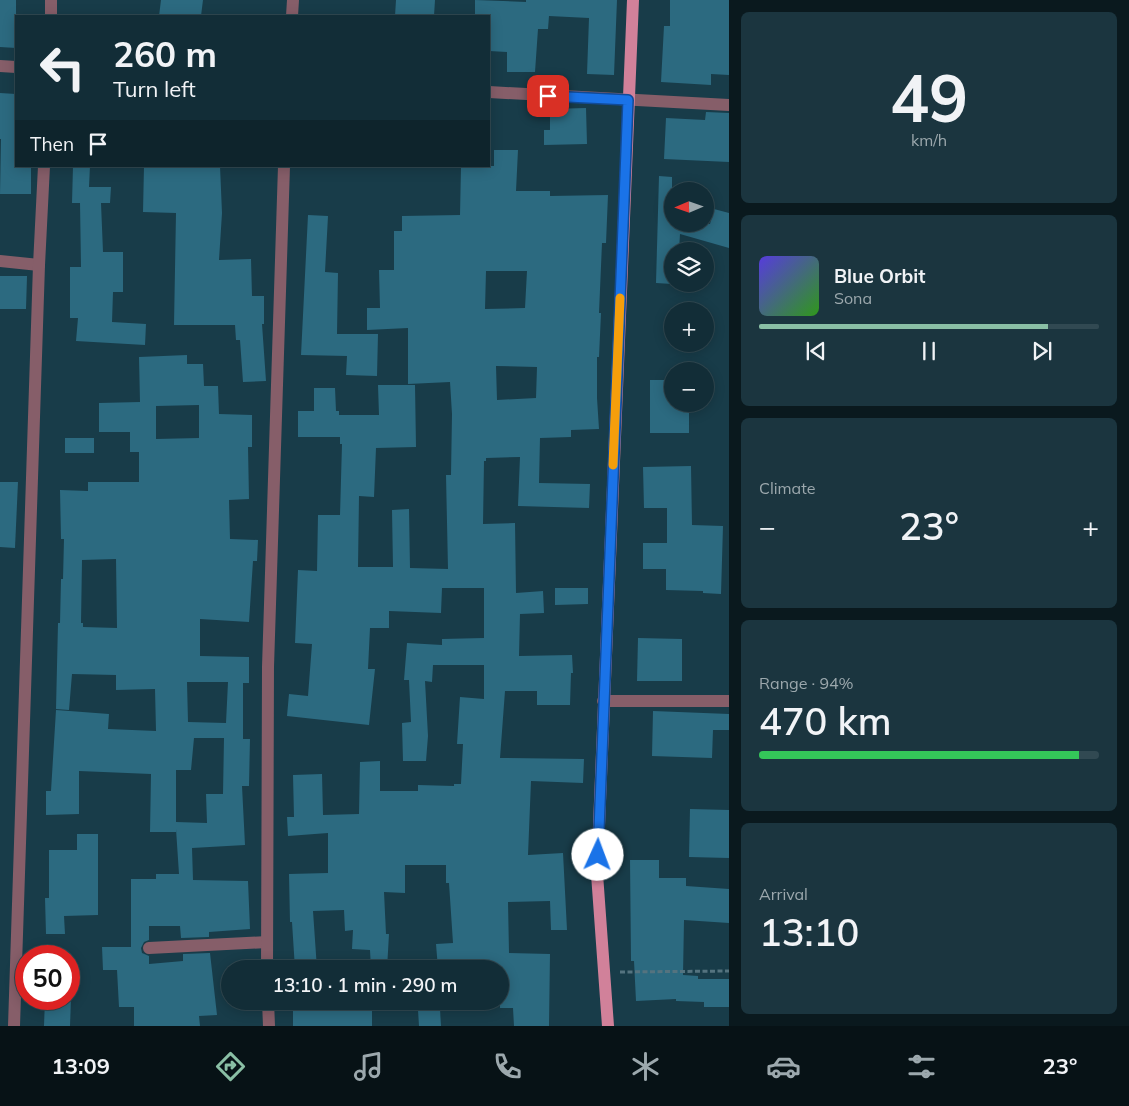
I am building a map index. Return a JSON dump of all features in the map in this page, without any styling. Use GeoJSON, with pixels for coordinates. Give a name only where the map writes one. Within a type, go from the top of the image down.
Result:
{"type":"FeatureCollection","features":[{"type":"Feature","properties":{"kind":"main road"},"geometry":{"type":"LineString","coordinates":[[608,1026],[597,874],[633,0]]}},
{"type":"Feature","properties":{"kind":"street"},"geometry":{"type":"LineString","coordinates":[[51,0],[51,15]]}},
{"type":"Feature","properties":{"kind":"street"},"geometry":{"type":"LineString","coordinates":[[292,15],[293,0]]}},
{"type":"Feature","properties":{"kind":"street"},"geometry":{"type":"LineString","coordinates":[[0,66],[15,67]]}},
{"type":"Feature","properties":{"kind":"street"},"geometry":{"type":"LineString","coordinates":[[490,92],[729,105]]}},
{"type":"Feature","properties":{"kind":"street"},"geometry":{"type":"LineString","coordinates":[[14,1026],[39,265],[44,167]]}},
{"type":"Feature","properties":{"kind":"street"},"geometry":{"type":"LineString","coordinates":[[267,960],[268,667],[284,167]]}},
{"type":"Feature","properties":{"kind":"street"},"geometry":{"type":"LineString","coordinates":[[0,261],[39,265]]}},
{"type":"Feature","properties":{"kind":"street"},"geometry":{"type":"LineString","coordinates":[[603,701],[729,701]]}},
{"type":"Feature","properties":{"kind":"street"},"geometry":{"type":"LineString","coordinates":[[149,948],[267,942]]}},
{"type":"Feature","properties":{"kind":"street"},"geometry":{"type":"LineString","coordinates":[[268,1010],[269,1026]]}},
{"type":"Feature","properties":{"kind":"path"},"geometry":{"type":"LineString","coordinates":[[605,972],[729,971]]}},
{"type":"Feature","properties":{"kind":"building"},"geometry":{"type":"Polygon","coordinates":[[[0,0],[16,0],[15,48],[0,47],[0,0]]]}},
{"type":"Feature","properties":{"kind":"building"},"geometry":{"type":"Polygon","coordinates":[[[161,0],[203,0],[201,15],[159,15],[161,0]]]}},
{"type":"Feature","properties":{"kind":"building"},"geometry":{"type":"Polygon","coordinates":[[[396,0],[435,0],[434,15],[395,15],[396,0]]]}},
{"type":"Feature","properties":{"kind":"building"},"geometry":{"type":"Polygon","coordinates":[[[475,0],[526,2],[526,0],[617,0],[614,75],[587,74],[589,18],[549,16],[548,29],[538,29],[535,72],[507,72],[507,52],[490,51],[490,15],[475,15],[475,0]]]}},
{"type":"Feature","properties":{"kind":"building"},"geometry":{"type":"Polygon","coordinates":[[[670,0],[729,0],[729,75],[711,74],[711,85],[661,82],[664,26],[670,26],[670,0]]]}},
{"type":"Feature","properties":{"kind":"building"},"geometry":{"type":"Polygon","coordinates":[[[0,93],[15,94],[15,167],[31,167],[31,194],[0,194],[0,93]]]}},
{"type":"Feature","properties":{"kind":"building"},"geometry":{"type":"Polygon","coordinates":[[[586,108],[587,144],[544,145],[544,130],[550,130],[550,109],[586,108]]]}},
{"type":"Feature","properties":{"kind":"building"},"geometry":{"type":"Polygon","coordinates":[[[706,112],[729,113],[729,162],[664,159],[666,118],[705,120],[706,112]]]}},
{"type":"Feature","properties":{"kind":"building"},"geometry":{"type":"Polygon","coordinates":[[[494,150],[518,150],[516,191],[550,191],[550,196],[608,195],[606,243],[602,243],[599,313],[601,313],[599,357],[597,357],[599,429],[571,430],[571,437],[540,438],[539,483],[590,484],[589,508],[518,506],[520,457],[486,458],[486,461],[484,461],[483,524],[515,523],[516,593],[543,591],[544,613],[520,614],[519,656],[572,655],[573,673],[571,673],[570,705],[537,705],[537,691],[505,691],[500,758],[584,759],[583,783],[531,781],[528,855],[563,853],[567,930],[551,930],[550,901],[508,902],[509,953],[550,954],[549,1026],[514,1026],[513,1008],[509,1008],[509,960],[437,960],[436,944],[453,943],[449,883],[446,883],[446,865],[405,865],[405,893],[384,892],[386,934],[389,934],[388,960],[371,960],[370,950],[352,949],[353,930],[345,931],[344,910],[313,911],[316,960],[294,960],[292,922],[290,922],[289,874],[328,873],[328,833],[288,836],[287,817],[294,817],[293,775],[322,774],[323,815],[359,814],[360,762],[380,761],[380,791],[418,791],[418,785],[454,786],[454,784],[461,784],[463,744],[457,744],[460,697],[484,699],[484,665],[433,665],[432,682],[425,681],[428,736],[426,761],[403,761],[402,723],[411,722],[409,680],[404,680],[407,643],[442,645],[442,639],[484,638],[484,588],[442,588],[441,613],[389,611],[389,628],[370,628],[368,669],[375,669],[369,725],[287,716],[289,694],[308,696],[312,644],[295,643],[298,570],[317,571],[318,515],[340,515],[342,444],[340,444],[340,437],[298,437],[298,411],[314,411],[314,388],[335,388],[336,411],[339,411],[339,415],[379,415],[378,385],[415,385],[416,447],[376,448],[374,497],[359,496],[358,567],[393,567],[392,510],[409,509],[410,568],[448,569],[446,475],[451,475],[452,414],[450,382],[408,384],[408,328],[367,330],[367,308],[380,308],[379,270],[394,270],[394,231],[402,231],[402,216],[460,215],[461,167],[494,166],[494,150]],[[486,271],[485,309],[525,308],[527,271],[486,271]],[[496,366],[497,400],[536,398],[537,367],[496,366]]]}},
{"type":"Feature","properties":{"kind":"building"},"geometry":{"type":"Polygon","coordinates":[[[73,167],[90,167],[89,187],[111,187],[110,203],[101,203],[103,252],[123,252],[123,292],[113,292],[112,322],[146,324],[145,345],[76,341],[78,318],[70,318],[70,267],[81,267],[80,203],[72,203],[73,167]]]}},
{"type":"Feature","properties":{"kind":"building"},"geometry":{"type":"Polygon","coordinates":[[[144,167],[220,167],[222,213],[219,260],[251,259],[252,296],[264,296],[264,324],[262,324],[266,381],[243,382],[240,340],[236,340],[235,325],[174,325],[176,213],[143,212],[144,167]]]}},
{"type":"Feature","properties":{"kind":"building"},"geometry":{"type":"Polygon","coordinates":[[[659,176],[672,177],[672,182],[664,182],[664,232],[714,232],[714,209],[729,213],[729,248],[714,244],[714,242],[680,234],[680,242],[664,242],[664,284],[656,283],[659,176]]]}},
{"type":"Feature","properties":{"kind":"building"},"geometry":{"type":"Polygon","coordinates":[[[308,215],[328,216],[325,272],[338,273],[337,334],[378,334],[377,376],[346,375],[347,356],[301,355],[308,215]]]}},
{"type":"Feature","properties":{"kind":"building"},"geometry":{"type":"Polygon","coordinates":[[[0,276],[27,276],[26,309],[0,309],[0,276]]]}},
{"type":"Feature","properties":{"kind":"building"},"geometry":{"type":"Polygon","coordinates":[[[187,355],[187,364],[203,364],[204,386],[218,386],[219,414],[252,415],[252,447],[248,447],[249,499],[229,500],[230,539],[258,540],[257,561],[253,561],[249,622],[200,619],[200,656],[249,657],[249,683],[243,683],[243,739],[250,739],[249,786],[242,786],[245,845],[192,848],[193,880],[248,881],[250,929],[209,932],[209,937],[181,938],[180,926],[149,926],[149,940],[144,942],[141,948],[142,953],[149,956],[149,964],[183,961],[183,954],[210,953],[217,1015],[199,1016],[200,1026],[134,1026],[134,1007],[119,1007],[117,970],[103,970],[102,947],[131,947],[131,879],[156,879],[156,874],[179,874],[176,829],[176,832],[150,832],[151,774],[79,771],[79,814],[46,815],[46,791],[51,791],[56,710],[109,714],[108,729],[156,731],[155,689],[116,690],[116,675],[72,674],[69,710],[56,709],[58,623],[60,623],[64,539],[61,539],[60,490],[88,491],[88,482],[139,482],[139,452],[130,452],[130,432],[99,432],[99,403],[140,402],[139,357],[187,355]],[[199,405],[156,406],[156,439],[199,438],[199,405]],[[116,559],[82,560],[81,623],[83,623],[83,627],[117,628],[116,559]],[[187,682],[188,722],[226,723],[228,682],[187,682]],[[194,738],[191,770],[176,770],[176,822],[207,823],[206,794],[223,794],[224,738],[194,738]]]}},
{"type":"Feature","properties":{"kind":"building"},"geometry":{"type":"Polygon","coordinates":[[[650,380],[664,380],[664,412],[689,412],[689,433],[650,433],[650,380]]]}},
{"type":"Feature","properties":{"kind":"building"},"geometry":{"type":"Polygon","coordinates":[[[65,438],[94,438],[94,453],[65,453],[65,438]]]}},
{"type":"Feature","properties":{"kind":"building"},"geometry":{"type":"Polygon","coordinates":[[[691,466],[692,525],[723,526],[721,594],[703,593],[703,591],[666,590],[666,569],[643,569],[643,543],[667,543],[667,508],[644,508],[643,467],[691,466]]]}},
{"type":"Feature","properties":{"kind":"building"},"geometry":{"type":"Polygon","coordinates":[[[0,482],[18,482],[15,548],[0,547],[0,482]]]}},
{"type":"Feature","properties":{"kind":"building"},"geometry":{"type":"Polygon","coordinates":[[[555,588],[588,588],[588,604],[555,605],[555,588]]]}},
{"type":"Feature","properties":{"kind":"building"},"geometry":{"type":"Polygon","coordinates":[[[638,638],[682,639],[682,681],[637,681],[638,638]]]}},
{"type":"Feature","properties":{"kind":"building"},"geometry":{"type":"Polygon","coordinates":[[[653,711],[729,714],[729,730],[713,730],[712,758],[652,756],[653,711]]]}},
{"type":"Feature","properties":{"kind":"building"},"geometry":{"type":"Polygon","coordinates":[[[690,809],[729,810],[729,858],[689,857],[690,809]]]}},
{"type":"Feature","properties":{"kind":"building"},"geometry":{"type":"Polygon","coordinates":[[[77,834],[98,834],[98,915],[64,916],[65,934],[46,934],[45,898],[49,898],[49,850],[77,850],[77,834]]]}},
{"type":"Feature","properties":{"kind":"building"},"geometry":{"type":"Polygon","coordinates":[[[630,860],[659,860],[659,878],[686,878],[686,886],[729,889],[729,923],[684,920],[683,975],[698,976],[698,979],[729,979],[729,1007],[704,1007],[704,1002],[676,1001],[676,999],[636,1001],[634,961],[631,961],[630,860]]]}},
{"type":"Feature","properties":{"kind":"building"},"geometry":{"type":"Polygon","coordinates":[[[45,1010],[71,1010],[70,1026],[44,1026],[45,1010]]]}},
{"type":"Feature","properties":{"kind":"building"},"geometry":{"type":"Polygon","coordinates":[[[293,1010],[372,1010],[372,1026],[293,1026],[293,1010]]]}},
{"type":"Feature","properties":{"kind":"building"},"geometry":{"type":"Polygon","coordinates":[[[418,1010],[440,1010],[441,1026],[419,1026],[418,1010]]]}},
{"type":"Feature","properties":{"kind":"slow traffic"},"geometry":{"type":"LineString","coordinates":[[613,465],[620,298]]}},
{"type":"Feature","properties":{"kind":"route"},"geometry":{"type":"LineString","coordinates":[[548,96],[628,100],[598,855]]}}]}
